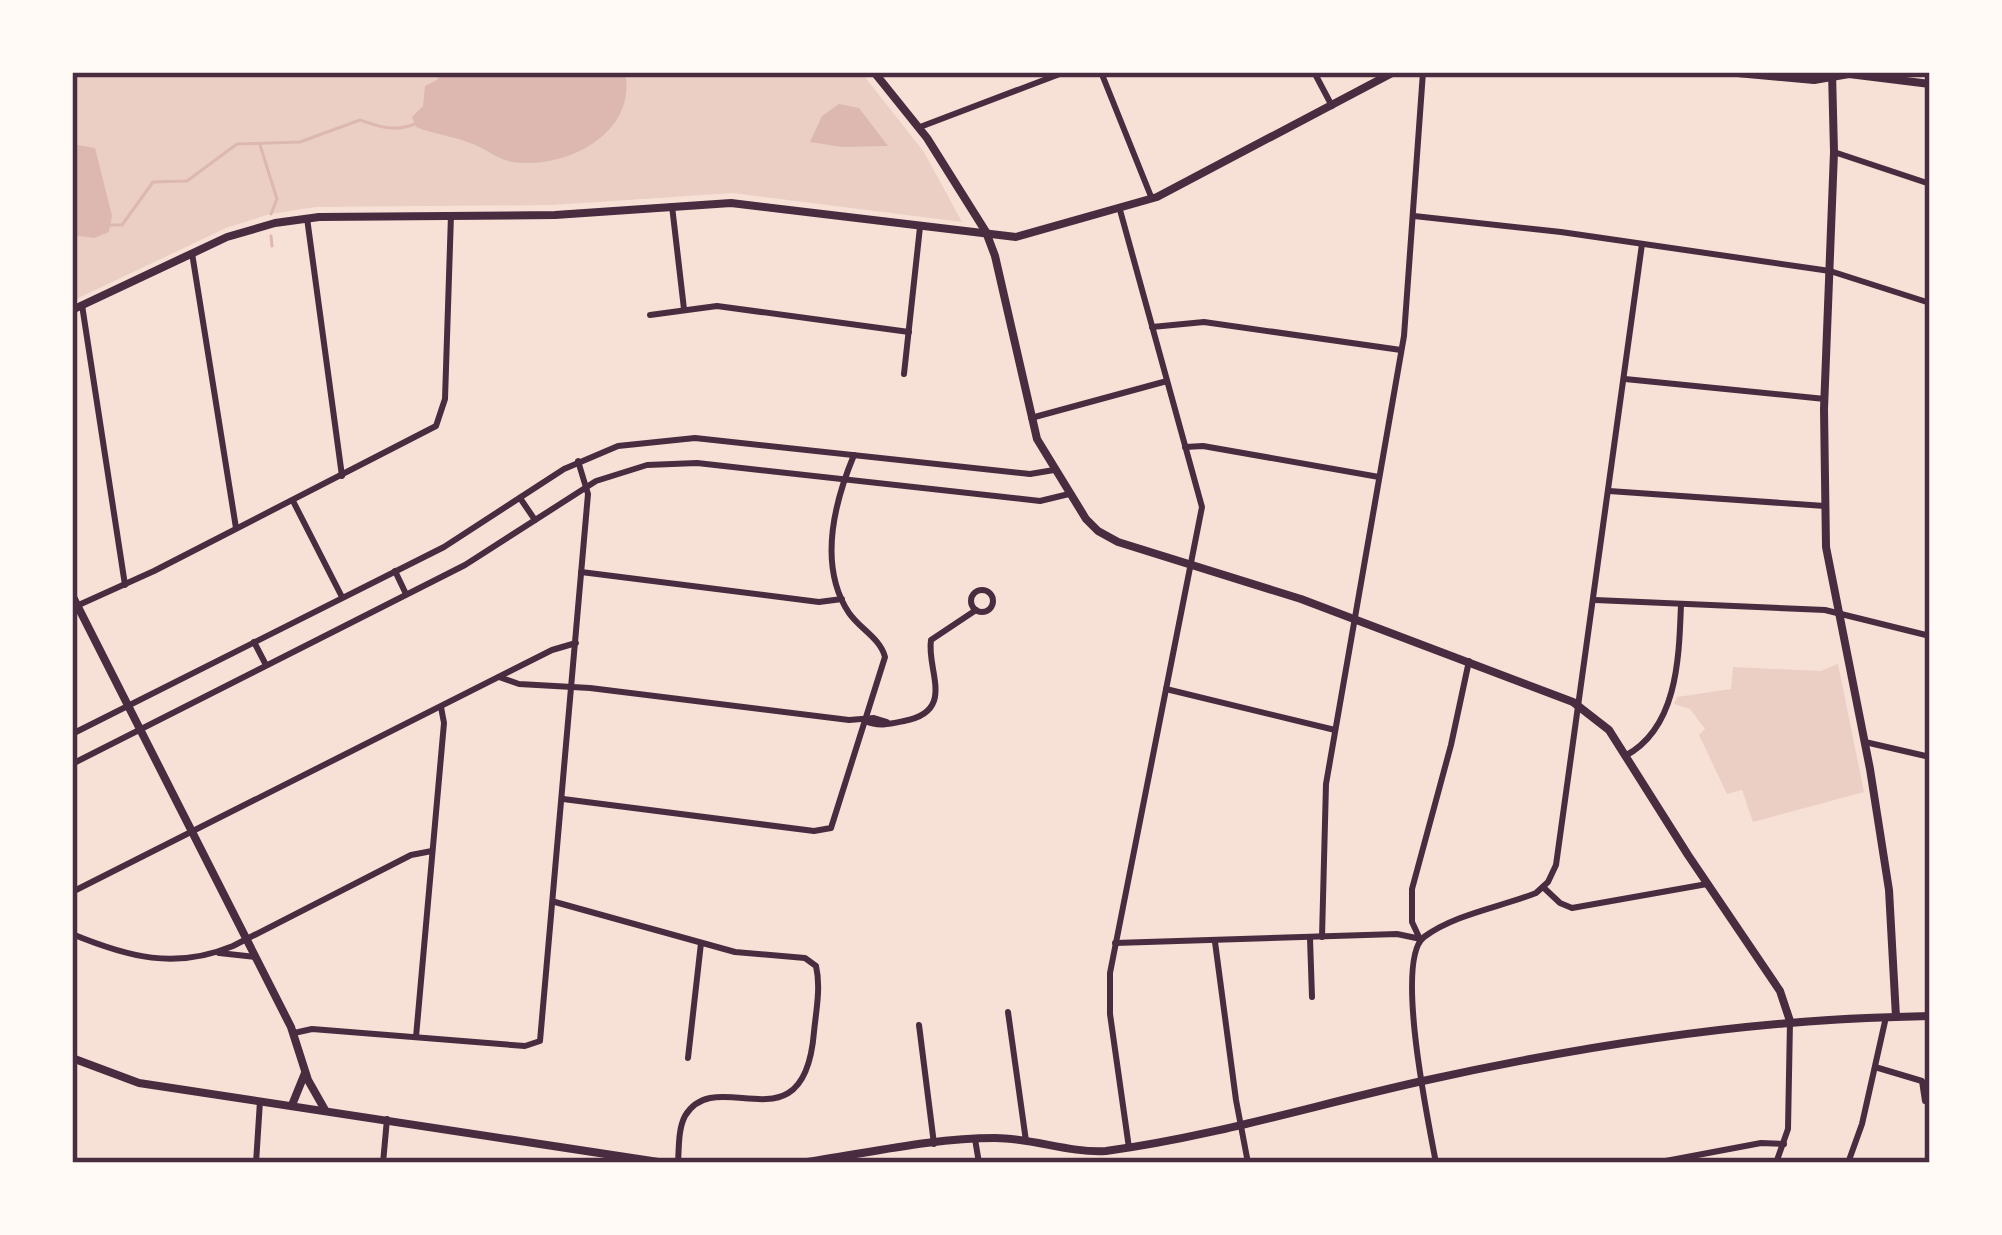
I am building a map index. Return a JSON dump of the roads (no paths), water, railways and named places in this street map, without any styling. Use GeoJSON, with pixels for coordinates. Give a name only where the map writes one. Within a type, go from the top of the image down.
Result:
{"type":"FeatureCollection","features":[{"type":"Feature","properties":{"kind":"street"},"geometry":{"type":"LineString","coordinates":[[874,72],[920,127],[988,236],[1030,419],[1054,470],[1088,522],[1103,535],[1355,619],[1556,693],[1606,727],[1784,997],[1790,1021],[1784,1144],[1776,1163]]}},
{"type":"Feature","properties":{"kind":"street"},"geometry":{"type":"LineString","coordinates":[[920,127],[1064,72]]}},
{"type":"Feature","properties":{"kind":"street"},"geometry":{"type":"LineString","coordinates":[[1101,72],[1152,199]]}},
{"type":"Feature","properties":{"kind":"street"},"geometry":{"type":"LineString","coordinates":[[1314,72],[1333,106]]}},
{"type":"Feature","properties":{"kind":"street"},"geometry":{"type":"LineString","coordinates":[[124,585],[77,308],[192,253],[249,230],[307,218],[573,214],[742,204],[1016,237],[1152,199],[1394,72]]}},
{"type":"Feature","properties":{"kind":"street"},"geometry":{"type":"LineString","coordinates":[[1322,937],[1325,792],[1401,350],[1423,72]]}},
{"type":"Feature","properties":{"kind":"street"},"geometry":{"type":"LineString","coordinates":[[1726,72],[1807,80],[1832,74],[1869,75],[1930,83]]}},
{"type":"Feature","properties":{"kind":"street"},"geometry":{"type":"LineString","coordinates":[[1832,74],[1826,555],[1891,902],[1891,1017],[1848,1163]]}},
{"type":"Feature","properties":{"kind":"street"},"geometry":{"type":"LineString","coordinates":[[1834,152],[1930,184]]}},
{"type":"Feature","properties":{"kind":"street"},"geometry":{"type":"LineString","coordinates":[[672,206],[684,310]]}},
{"type":"Feature","properties":{"kind":"street"},"geometry":{"type":"LineString","coordinates":[[1120,210],[1202,507],[1115,943],[1110,1014],[1129,1148]]}},
{"type":"Feature","properties":{"kind":"street"},"geometry":{"type":"LineString","coordinates":[[75,607],[427,434],[441,418],[446,399],[451,215]]}},
{"type":"Feature","properties":{"kind":"street"},"geometry":{"type":"LineString","coordinates":[[1413,216],[1830,271],[1930,303]]}},
{"type":"Feature","properties":{"kind":"street"},"geometry":{"type":"LineString","coordinates":[[307,218],[342,476]]}},
{"type":"Feature","properties":{"kind":"street"},"geometry":{"type":"LineString","coordinates":[[904,374],[920,227]]}},
{"type":"Feature","properties":{"kind":"street"},"geometry":{"type":"LineString","coordinates":[[1115,943],[1396,934],[1421,940],[1544,887],[1558,859],[1642,244]]}},
{"type":"Feature","properties":{"kind":"street"},"geometry":{"type":"LineString","coordinates":[[192,253],[236,530]]}},
{"type":"Feature","properties":{"kind":"street"},"geometry":{"type":"LineString","coordinates":[[650,315],[717,306],[908,332]]}},
{"type":"Feature","properties":{"kind":"street"},"geometry":{"type":"LineString","coordinates":[[1152,327],[1204,322],[1401,350]]}},
{"type":"Feature","properties":{"kind":"street"},"geometry":{"type":"LineString","coordinates":[[1624,379],[1825,399]]}},
{"type":"Feature","properties":{"kind":"street"},"geometry":{"type":"LineString","coordinates":[[1030,419],[1167,381]]}},
{"type":"Feature","properties":{"kind":"street"},"geometry":{"type":"LineString","coordinates":[[72,734],[464,535],[578,461],[627,444],[685,437],[1030,474],[1054,470]]}},
{"type":"Feature","properties":{"kind":"street"},"geometry":{"type":"LineString","coordinates":[[1185,447],[1204,446],[1379,477]]}},
{"type":"Feature","properties":{"kind":"street"},"geometry":{"type":"LineString","coordinates":[[563,799],[825,831],[836,819],[885,654],[853,619],[842,599],[832,558],[838,494],[854,455]]}},
{"type":"Feature","properties":{"kind":"street"},"geometry":{"type":"LineString","coordinates":[[294,1033],[312,1029],[525,1046],[540,1041],[588,485],[578,461]]}},
{"type":"Feature","properties":{"kind":"street"},"geometry":{"type":"LineString","coordinates":[[72,764],[481,556],[588,485],[623,471],[671,463],[1040,501],[1069,494]]}},
{"type":"Feature","properties":{"kind":"street"},"geometry":{"type":"LineString","coordinates":[[1609,490],[1825,506]]}},
{"type":"Feature","properties":{"kind":"street"},"geometry":{"type":"LineString","coordinates":[[520,498],[535,520]]}},
{"type":"Feature","properties":{"kind":"street"},"geometry":{"type":"LineString","coordinates":[[293,501],[342,597]]}},
{"type":"Feature","properties":{"kind":"street"},"geometry":{"type":"LineString","coordinates":[[395,571],[406,594]]}},
{"type":"Feature","properties":{"kind":"street"},"geometry":{"type":"LineString","coordinates":[[581,572],[825,603],[842,599]]}},
{"type":"Feature","properties":{"kind":"street"},"geometry":{"type":"LineString","coordinates":[[72,595],[294,1033],[305,1072],[325,1110]]}},
{"type":"Feature","properties":{"kind":"street"},"geometry":{"type":"LineString","coordinates":[[1594,600],[1837,611],[1930,636]]}},
{"type":"Feature","properties":{"kind":"street"},"geometry":{"type":"LineString","coordinates":[[1625,756],[1644,745],[1676,682],[1681,604]]}},
{"type":"Feature","properties":{"kind":"street"},"geometry":{"type":"LineString","coordinates":[[499,677],[519,684],[880,726],[913,719],[929,707],[937,686],[931,640],[976,610]]}},
{"type":"Feature","properties":{"kind":"street"},"geometry":{"type":"LineString","coordinates":[[254,642],[266,665]]}},
{"type":"Feature","properties":{"kind":"street"},"geometry":{"type":"LineString","coordinates":[[72,892],[559,647],[576,643]]}},
{"type":"Feature","properties":{"kind":"street"},"geometry":{"type":"LineString","coordinates":[[1436,1163],[1421,1081],[1412,988],[1421,940],[1412,922],[1412,889],[1469,661]]}},
{"type":"Feature","properties":{"kind":"street"},"geometry":{"type":"LineString","coordinates":[[1166,689],[1335,730]]}},
{"type":"Feature","properties":{"kind":"street"},"geometry":{"type":"LineString","coordinates":[[416,1037],[444,723],[441,706]]}},
{"type":"Feature","properties":{"kind":"street"},"geometry":{"type":"LineString","coordinates":[[1864,742],[1930,757]]}},
{"type":"Feature","properties":{"kind":"street"},"geometry":{"type":"LineString","coordinates":[[72,934],[148,959],[183,960],[215,953],[432,850]]}},
{"type":"Feature","properties":{"kind":"street"},"geometry":{"type":"LineString","coordinates":[[1544,887],[1573,908],[1707,884]]}},
{"type":"Feature","properties":{"kind":"street"},"geometry":{"type":"LineString","coordinates":[[555,902],[752,956],[802,958],[814,963],[819,980],[806,1078],[792,1091],[770,1098],[712,1100],[692,1109],[682,1123],[678,1163]]}},
{"type":"Feature","properties":{"kind":"street"},"geometry":{"type":"LineString","coordinates":[[1310,938],[1312,997]]}},
{"type":"Feature","properties":{"kind":"street"},"geometry":{"type":"LineString","coordinates":[[1215,942],[1249,1163]]}},
{"type":"Feature","properties":{"kind":"street"},"geometry":{"type":"LineString","coordinates":[[688,1058],[701,943]]}},
{"type":"Feature","properties":{"kind":"street"},"geometry":{"type":"LineString","coordinates":[[215,953],[256,957]]}},
{"type":"Feature","properties":{"kind":"street"},"geometry":{"type":"LineString","coordinates":[[1008,1012],[1026,1141]]}},
{"type":"Feature","properties":{"kind":"street"},"geometry":{"type":"LineString","coordinates":[[800,1163],[975,1139],[1026,1141],[1079,1151],[1129,1148],[1421,1081],[1790,1021],[1930,1016]]}},
{"type":"Feature","properties":{"kind":"street"},"geometry":{"type":"LineString","coordinates":[[919,1025],[934,1144]]}},
{"type":"Feature","properties":{"kind":"street"},"geometry":{"type":"LineString","coordinates":[[72,1058],[139,1083],[665,1163]]}},
{"type":"Feature","properties":{"kind":"street"},"geometry":{"type":"LineString","coordinates":[[1875,1067],[1922,1081],[1925,1101]]}},
{"type":"Feature","properties":{"kind":"street"},"geometry":{"type":"LineString","coordinates":[[292,1105],[305,1072]]}},
{"type":"Feature","properties":{"kind":"street"},"geometry":{"type":"LineString","coordinates":[[256,1163],[260,1100]]}},
{"type":"Feature","properties":{"kind":"street"},"geometry":{"type":"LineString","coordinates":[[383,1163],[386,1120]]}},
{"type":"Feature","properties":{"kind":"street"},"geometry":{"type":"LineString","coordinates":[[975,1139],[980,1163]]}},
{"type":"Feature","properties":{"kind":"street"},"geometry":{"type":"LineString","coordinates":[[1655,1163],[1761,1143],[1784,1144]]}},
{"type":"Feature","properties":{"kind":"waterway"},"geometry":{"type":"LineString","coordinates":[[111,225],[122,225],[153,182],[187,181],[237,144],[300,142],[360,120],[387,128],[415,124]]}},
{"type":"Feature","properties":{"kind":"waterway"},"geometry":{"type":"LineString","coordinates":[[260,145],[277,199],[271,214]]}},
{"type":"Feature","properties":{"kind":"waterway"},"geometry":{"type":"LineString","coordinates":[[271,236],[272,246]]}}]}
